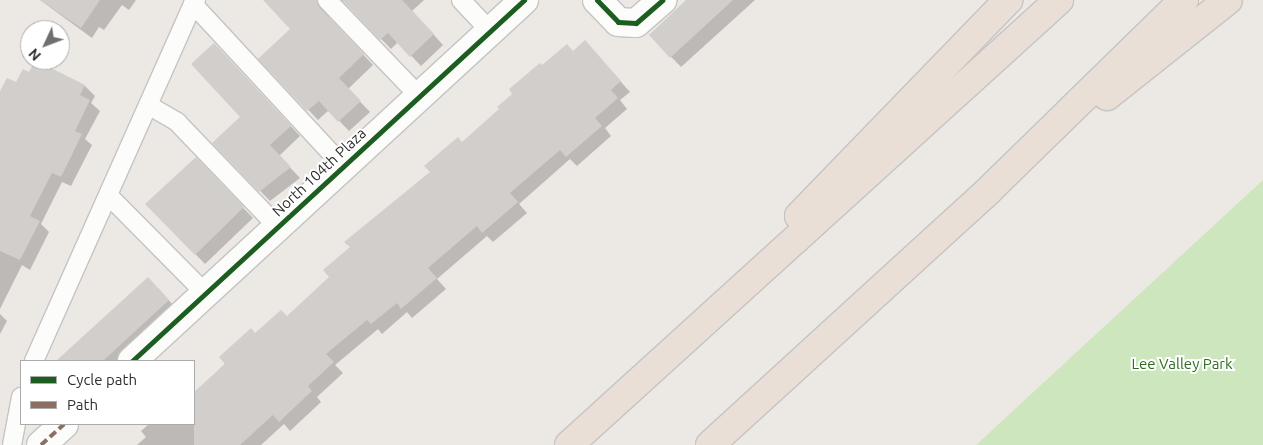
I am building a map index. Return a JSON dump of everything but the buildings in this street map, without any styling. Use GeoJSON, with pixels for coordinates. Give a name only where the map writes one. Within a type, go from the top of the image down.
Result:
{"type":"FeatureCollection","features":[{"type":"Feature","properties":{"kind":"highway"},"geometry":{"type":"LineString","coordinates":[[668,353],[1008,0]]}},
{"type":"Feature","properties":{"kind":"highway"},"geometry":{"type":"LineString","coordinates":[[569,445],[668,353],[919,130],[1059,0]]}},
{"type":"Feature","properties":{"kind":"highway"},"geometry":{"type":"LineString","coordinates":[[710,445],[988,190],[1184,0]]}},
{"type":"Feature","properties":{"kind":"highway"},"geometry":{"type":"LineString","coordinates":[[988,190],[1228,0]]}},
{"type":"Feature","properties":{"kind":"street","name":"North 104th Plaza"},"geometry":{"type":"LineString","coordinates":[[133,360],[524,0]]}},
{"type":"Feature","properties":{"kind":"street"},"geometry":{"type":"LineString","coordinates":[[596,0],[618,22],[636,23],[662,0]]}},
{"type":"Feature","properties":{"kind":"street"},"geometry":{"type":"LineString","coordinates":[[41,445],[63,425]]}},
{"type":"Feature","properties":{"kind":"lane"},"geometry":{"type":"LineString","coordinates":[[327,0],[419,96]]}},
{"type":"Feature","properties":{"kind":"lane"},"geometry":{"type":"LineString","coordinates":[[461,0],[490,31]]}},
{"type":"Feature","properties":{"kind":"lane"},"geometry":{"type":"LineString","coordinates":[[34,360],[194,2],[343,166]]}},
{"type":"Feature","properties":{"kind":"lane"},"geometry":{"type":"LineString","coordinates":[[148,105],[176,122],[278,227]]}},
{"type":"Feature","properties":{"kind":"lane"},"geometry":{"type":"LineString","coordinates":[[109,196],[206,293]]}},
{"type":"Feature","properties":{"kind":"lane"},"geometry":{"type":"LineString","coordinates":[[12,445],[20,402]]}},
{"type":"Feature","properties":{"kind":"green space","name":"Lee Valley Park"},"geometry":{"type":"Polygon","coordinates":[[[1263,180],[1263,445],[976,445],[1263,180]]]}},
{"type":"Feature","properties":{"kind":"marked path"},"geometry":{"type":"LineString","coordinates":[[41,445],[63,425]]}},
{"type":"Feature","properties":{"kind":"cycle path"},"geometry":{"type":"LineString","coordinates":[[133,360],[524,0]]}},
{"type":"Feature","properties":{"kind":"cycle path"},"geometry":{"type":"LineString","coordinates":[[597,0],[618,22],[636,23],[662,0]]}}]}
